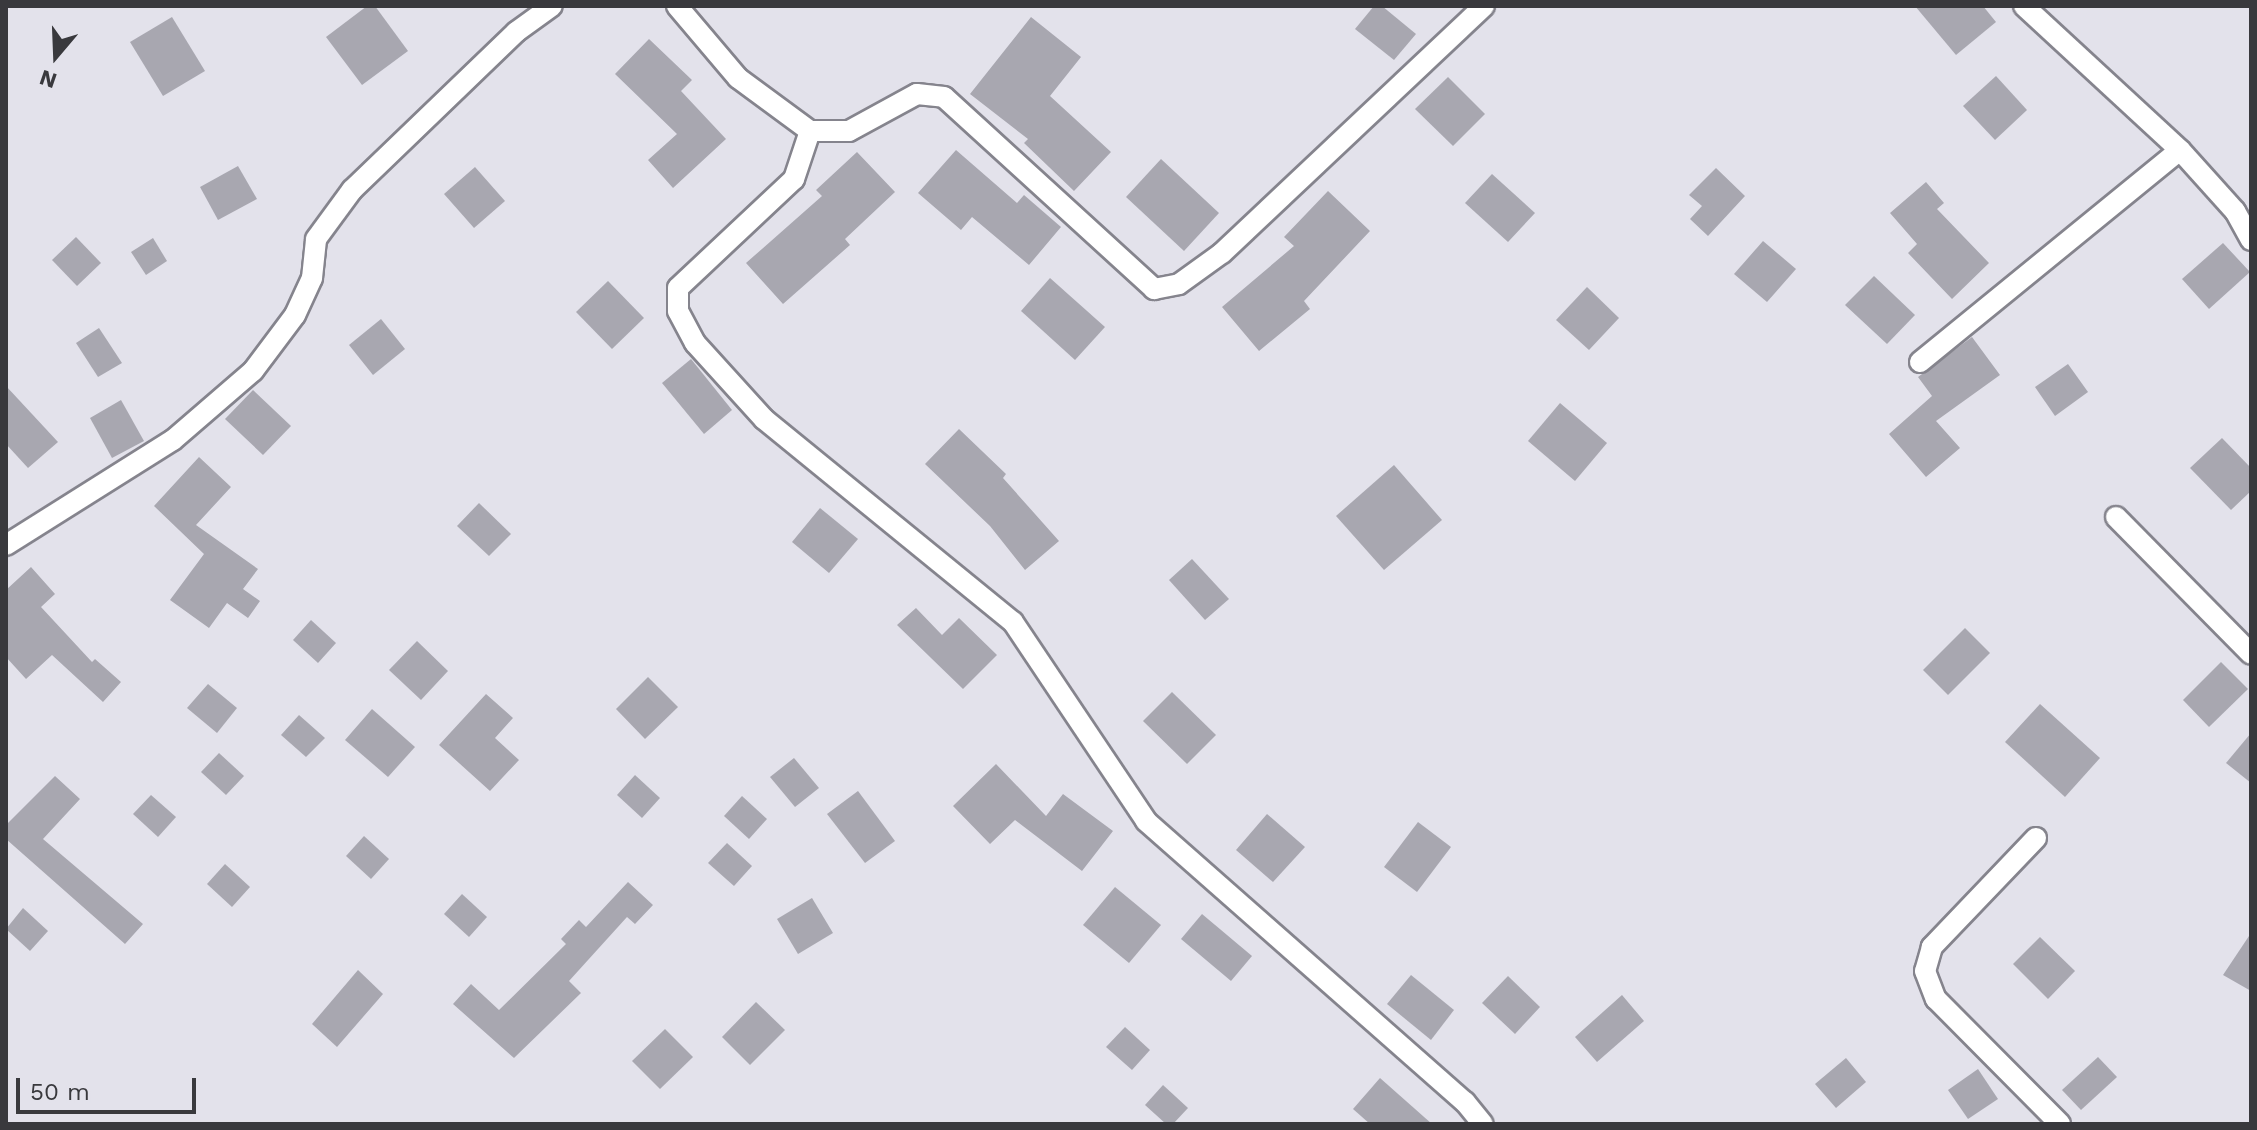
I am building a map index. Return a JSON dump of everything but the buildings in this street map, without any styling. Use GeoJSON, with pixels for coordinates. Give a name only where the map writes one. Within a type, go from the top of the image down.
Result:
{"type":"FeatureCollection","features":[{"type":"Feature","properties":{"kind":"street"},"geometry":{"type":"LineString","coordinates":[[6,545],[173,440],[253,371],[295,315],[312,278],[316,239],[352,190],[516,32],[552,6]]}},
{"type":"Feature","properties":{"kind":"street"},"geometry":{"type":"LineString","coordinates":[[677,6],[738,78],[810,131],[849,131],[917,94],[944,97],[1154,289],[1179,284],[1222,253],[1484,6]]}},
{"type":"Feature","properties":{"kind":"street"},"geometry":{"type":"LineString","coordinates":[[2024,6],[2180,150],[2235,211],[2251,240]]}},
{"type":"Feature","properties":{"kind":"street"},"geometry":{"type":"LineString","coordinates":[[810,131],[794,179],[678,288],[678,311],[695,343],[764,419],[1013,622],[1146,821],[1465,1102],[1483,1124]]}},
{"type":"Feature","properties":{"kind":"street"},"geometry":{"type":"LineString","coordinates":[[1920,362],[2180,150]]}},
{"type":"Feature","properties":{"kind":"street"},"geometry":{"type":"LineString","coordinates":[[2116,517],[2251,654]]}},
{"type":"Feature","properties":{"kind":"street"},"geometry":{"type":"LineString","coordinates":[[2036,838],[1932,947],[1925,971],[1936,999],[2060,1124]]}}]}
